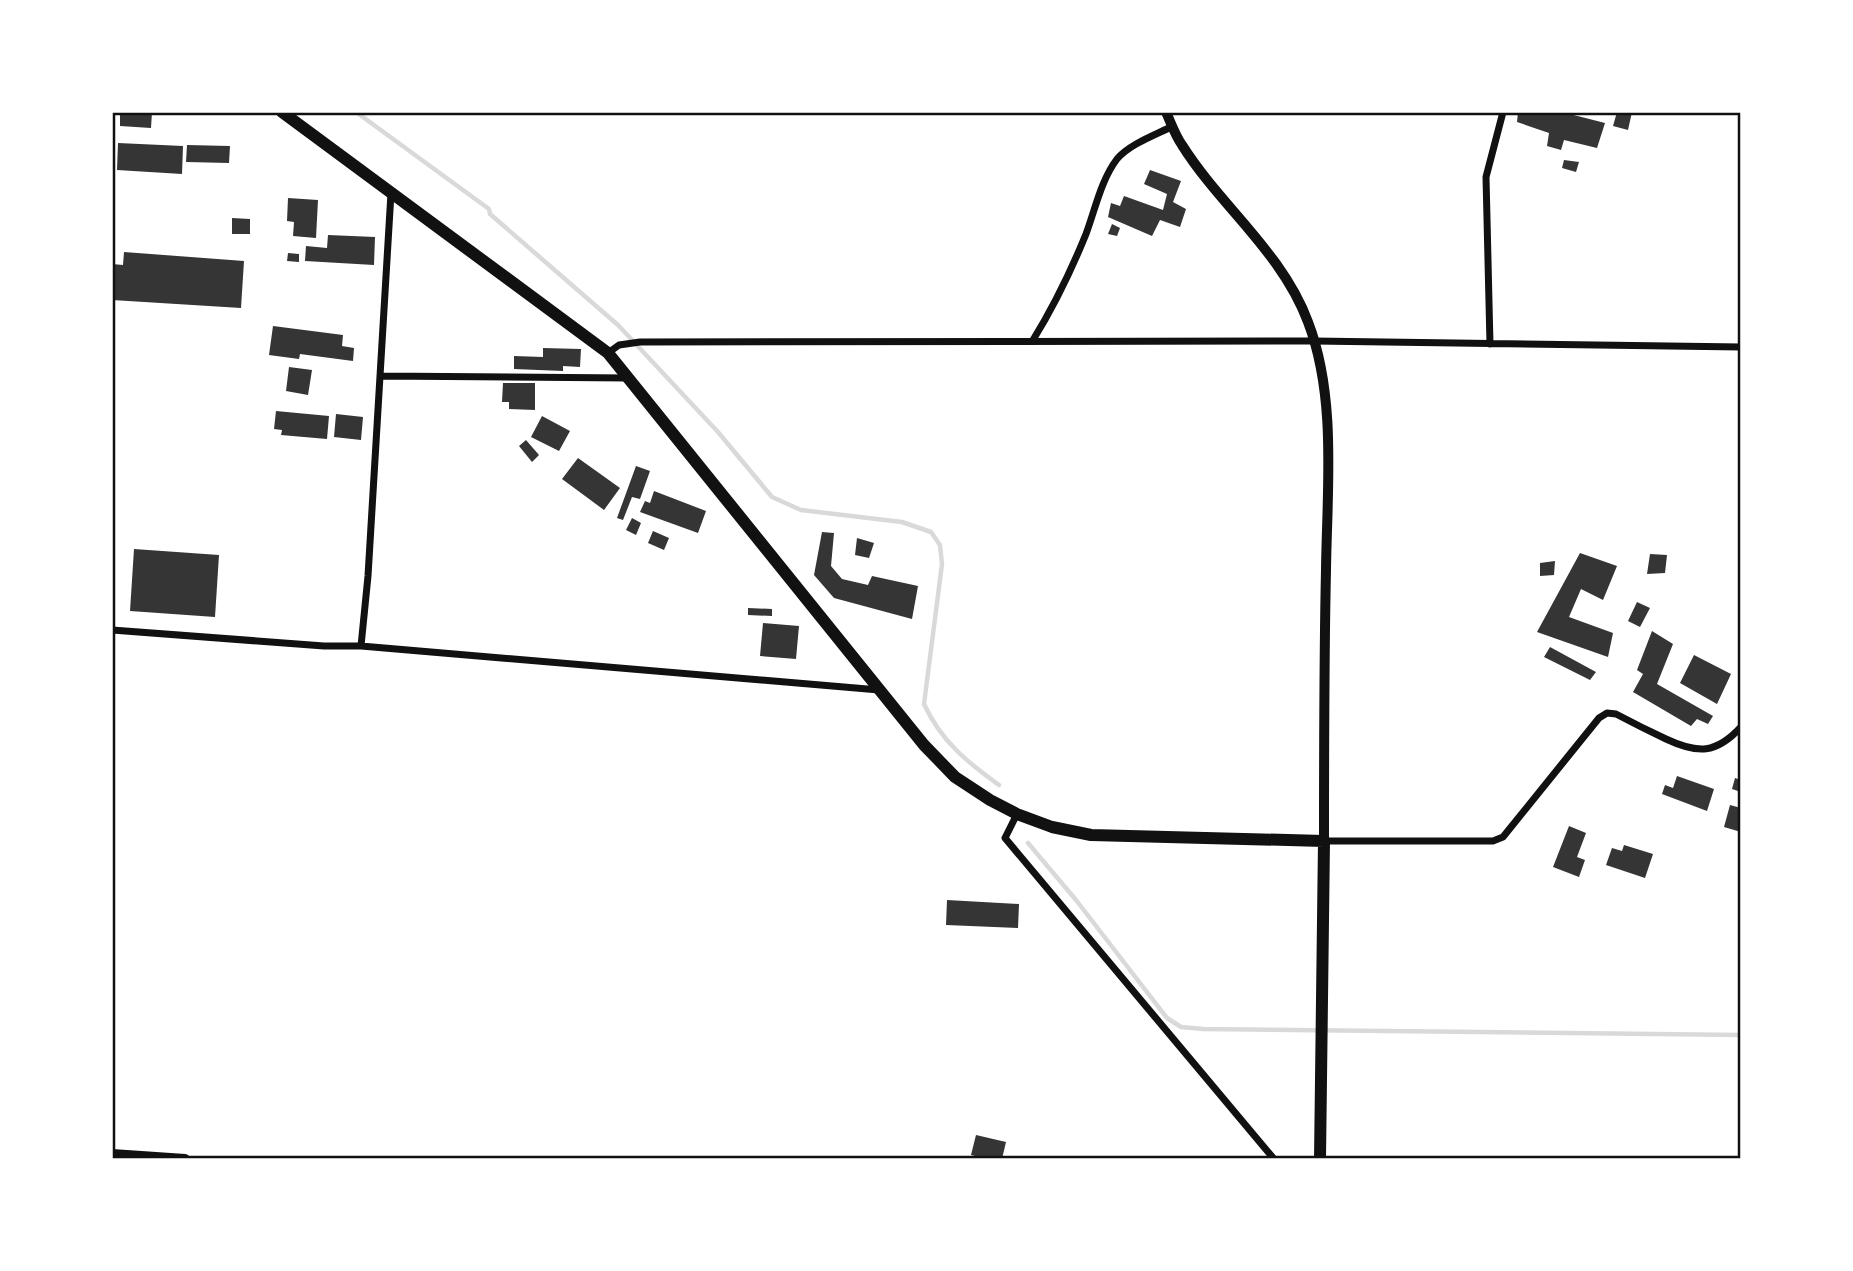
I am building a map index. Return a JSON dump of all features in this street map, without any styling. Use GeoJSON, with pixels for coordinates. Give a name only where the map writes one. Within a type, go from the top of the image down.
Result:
{"type":"FeatureCollection","features":[{"type":"Feature","properties":{"kind":"main road"},"geometry":{"type":"LineString","coordinates":[[282,112],[608,353],[879,690],[955,778],[1017,814],[1052,827],[1091,835],[1324,841],[1320,1159]]}},
{"type":"Feature","properties":{"kind":"street"},"geometry":{"type":"LineString","coordinates":[[1166,112],[1181,145],[1265,246],[1293,287],[1314,341],[1321,369],[1328,438],[1324,841],[1493,841],[1503,837],[1599,718],[1607,713],[1616,714],[1692,749],[1712,748],[1722,744],[1741,727]]}},
{"type":"Feature","properties":{"kind":"street"},"geometry":{"type":"LineString","coordinates":[[1490,344],[1486,177],[1503,112]]}},
{"type":"Feature","properties":{"kind":"street"},"geometry":{"type":"LineString","coordinates":[[1033,340],[1055,305],[1104,183],[1118,159],[1131,148],[1173,126]]}},
{"type":"Feature","properties":{"kind":"street"},"geometry":{"type":"LineString","coordinates":[[361,646],[391,192]]}},
{"type":"Feature","properties":{"kind":"street"},"geometry":{"type":"LineString","coordinates":[[608,353],[619,345],[640,342],[1314,341],[1741,347]]}},
{"type":"Feature","properties":{"kind":"street"},"geometry":{"type":"LineString","coordinates":[[380,376],[628,377]]}},
{"type":"Feature","properties":{"kind":"street"},"geometry":{"type":"LineString","coordinates":[[112,630],[324,646],[361,646],[879,690]]}},
{"type":"Feature","properties":{"kind":"street"},"geometry":{"type":"LineString","coordinates":[[1017,814],[1005,838],[1274,1159]]}},
{"type":"Feature","properties":{"kind":"street"},"geometry":{"type":"LineString","coordinates":[[112,1154],[185,1159]]}},
{"type":"Feature","properties":{"kind":"building"},"geometry":{"type":"Polygon","coordinates":[[[120,112],[152,112],[151,128],[120,126],[120,112]]]}},
{"type":"Feature","properties":{"kind":"building"},"geometry":{"type":"Polygon","coordinates":[[[1518,112],[1562,112],[1605,123],[1597,148],[1564,140],[1561,150],[1547,146],[1549,133],[1517,122],[1518,112]]]}},
{"type":"Feature","properties":{"kind":"building"},"geometry":{"type":"Polygon","coordinates":[[[1617,112],[1632,112],[1628,130],[1613,126],[1617,112]]]}},
{"type":"Feature","properties":{"kind":"building"},"geometry":{"type":"Polygon","coordinates":[[[118,143],[183,146],[182,174],[117,170],[118,143]]]}},
{"type":"Feature","properties":{"kind":"building"},"geometry":{"type":"Polygon","coordinates":[[[187,145],[230,146],[229,163],[186,162],[187,145]]]}},
{"type":"Feature","properties":{"kind":"building"},"geometry":{"type":"Polygon","coordinates":[[[1564,160],[1579,162],[1576,172],[1562,168],[1564,160]]]}},
{"type":"Feature","properties":{"kind":"building"},"geometry":{"type":"Polygon","coordinates":[[[1150,170],[1181,181],[1173,202],[1186,209],[1180,227],[1160,220],[1152,236],[1108,217],[1111,203],[1120,206],[1124,196],[1163,210],[1167,194],[1144,184],[1150,170]]]}},
{"type":"Feature","properties":{"kind":"building"},"geometry":{"type":"Polygon","coordinates":[[[288,198],[318,200],[316,238],[293,236],[294,222],[287,221],[288,198]]]}},
{"type":"Feature","properties":{"kind":"building"},"geometry":{"type":"Polygon","coordinates":[[[232,218],[250,219],[250,234],[232,234],[232,218]]]}},
{"type":"Feature","properties":{"kind":"building"},"geometry":{"type":"Polygon","coordinates":[[[1112,224],[1120,228],[1117,236],[1108,234],[1112,224]]]}},
{"type":"Feature","properties":{"kind":"building"},"geometry":{"type":"Polygon","coordinates":[[[328,235],[375,237],[374,265],[305,261],[306,246],[327,248],[328,235]]]}},
{"type":"Feature","properties":{"kind":"building"},"geometry":{"type":"Polygon","coordinates":[[[124,252],[244,261],[241,308],[112,300],[112,264],[123,265],[124,252]]]}},
{"type":"Feature","properties":{"kind":"building"},"geometry":{"type":"Polygon","coordinates":[[[288,253],[299,254],[299,262],[287,261],[288,253]]]}},
{"type":"Feature","properties":{"kind":"building"},"geometry":{"type":"Polygon","coordinates":[[[273,326],[343,335],[342,346],[354,348],[353,361],[300,354],[299,359],[269,355],[273,326]]]}},
{"type":"Feature","properties":{"kind":"building"},"geometry":{"type":"Polygon","coordinates":[[[543,348],[581,349],[580,367],[563,366],[563,371],[514,369],[514,356],[543,357],[543,348]]]}},
{"type":"Feature","properties":{"kind":"building"},"geometry":{"type":"Polygon","coordinates":[[[289,367],[312,370],[308,395],[286,391],[289,367]]]}},
{"type":"Feature","properties":{"kind":"building"},"geometry":{"type":"Polygon","coordinates":[[[503,383],[535,383],[535,410],[509,409],[509,402],[502,402],[503,383]]]}},
{"type":"Feature","properties":{"kind":"building"},"geometry":{"type":"Polygon","coordinates":[[[276,411],[329,416],[327,439],[281,435],[282,430],[274,429],[276,411]]]}},
{"type":"Feature","properties":{"kind":"building"},"geometry":{"type":"Polygon","coordinates":[[[336,414],[363,417],[361,440],[334,437],[336,414]]]}},
{"type":"Feature","properties":{"kind":"building"},"geometry":{"type":"Polygon","coordinates":[[[542,416],[570,431],[559,451],[531,437],[542,416]]]}},
{"type":"Feature","properties":{"kind":"building"},"geometry":{"type":"Polygon","coordinates":[[[526,440],[539,455],[532,462],[519,446],[526,440]]]}},
{"type":"Feature","properties":{"kind":"building"},"geometry":{"type":"Polygon","coordinates":[[[578,458],[620,488],[604,510],[562,479],[578,458]]]}},
{"type":"Feature","properties":{"kind":"building"},"geometry":{"type":"Polygon","coordinates":[[[636,466],[650,471],[640,499],[632,497],[623,520],[617,518],[636,466]]]}},
{"type":"Feature","properties":{"kind":"building"},"geometry":{"type":"Polygon","coordinates":[[[654,491],[706,511],[698,533],[640,512],[645,501],[650,503],[654,491]]]}},
{"type":"Feature","properties":{"kind":"building"},"geometry":{"type":"Polygon","coordinates":[[[632,518],[641,523],[636,535],[626,530],[632,518]]]}},
{"type":"Feature","properties":{"kind":"building"},"geometry":{"type":"Polygon","coordinates":[[[653,531],[669,538],[664,550],[648,543],[653,531]]]}},
{"type":"Feature","properties":{"kind":"building"},"geometry":{"type":"Polygon","coordinates":[[[822,532],[834,533],[831,566],[842,579],[868,585],[872,576],[918,586],[912,619],[834,598],[814,575],[822,532]]]}},
{"type":"Feature","properties":{"kind":"building"},"geometry":{"type":"Polygon","coordinates":[[[857,538],[874,543],[869,558],[855,555],[857,538]]]}},
{"type":"Feature","properties":{"kind":"building"},"geometry":{"type":"Polygon","coordinates":[[[134,549],[219,555],[215,617],[130,611],[134,549]]]}},
{"type":"Feature","properties":{"kind":"building"},"geometry":{"type":"Polygon","coordinates":[[[1580,553],[1617,566],[1603,600],[1581,589],[1569,617],[1613,633],[1608,657],[1537,632],[1580,553]]]}},
{"type":"Feature","properties":{"kind":"building"},"geometry":{"type":"Polygon","coordinates":[[[1650,554],[1667,555],[1665,573],[1647,574],[1650,554]]]}},
{"type":"Feature","properties":{"kind":"building"},"geometry":{"type":"Polygon","coordinates":[[[1555,561],[1554,575],[1540,576],[1540,563],[1555,561]]]}},
{"type":"Feature","properties":{"kind":"building"},"geometry":{"type":"Polygon","coordinates":[[[1637,602],[1650,608],[1640,627],[1628,621],[1637,602]]]}},
{"type":"Feature","properties":{"kind":"building"},"geometry":{"type":"Polygon","coordinates":[[[748,608],[772,609],[772,616],[748,615],[748,608]]]}},
{"type":"Feature","properties":{"kind":"building"},"geometry":{"type":"Polygon","coordinates":[[[763,623],[799,626],[796,659],[760,656],[763,623]]]}},
{"type":"Feature","properties":{"kind":"building"},"geometry":{"type":"Polygon","coordinates":[[[1652,631],[1673,644],[1657,684],[1713,716],[1708,724],[1697,719],[1691,726],[1633,692],[1643,674],[1637,670],[1652,631]]]}},
{"type":"Feature","properties":{"kind":"building"},"geometry":{"type":"Polygon","coordinates":[[[1550,647],[1596,672],[1590,680],[1544,657],[1550,647]]]}},
{"type":"Feature","properties":{"kind":"building"},"geometry":{"type":"Polygon","coordinates":[[[1694,655],[1731,674],[1717,704],[1680,683],[1694,655]]]}},
{"type":"Feature","properties":{"kind":"building"},"geometry":{"type":"Polygon","coordinates":[[[1677,776],[1714,789],[1707,811],[1662,794],[1665,785],[1673,788],[1677,776]]]}},
{"type":"Feature","properties":{"kind":"building"},"geometry":{"type":"Polygon","coordinates":[[[1735,778],[1741,780],[1741,792],[1732,789],[1735,778]]]}},
{"type":"Feature","properties":{"kind":"building"},"geometry":{"type":"Polygon","coordinates":[[[1730,805],[1741,808],[1741,832],[1724,827],[1730,805]]]}},
{"type":"Feature","properties":{"kind":"building"},"geometry":{"type":"Polygon","coordinates":[[[1569,826],[1586,833],[1577,857],[1585,860],[1579,877],[1553,867],[1569,826]]]}},
{"type":"Feature","properties":{"kind":"building"},"geometry":{"type":"Polygon","coordinates":[[[1624,845],[1653,854],[1645,878],[1606,865],[1612,848],[1622,851],[1624,845]]]}},
{"type":"Feature","properties":{"kind":"building"},"geometry":{"type":"Polygon","coordinates":[[[947,900],[1019,904],[1018,928],[946,925],[947,900]]]}},
{"type":"Feature","properties":{"kind":"building"},"geometry":{"type":"Polygon","coordinates":[[[976,1135],[1006,1142],[1002,1159],[971,1155],[976,1135]]]}},
{"type":"Feature","properties":{"kind":"waterway"},"geometry":{"type":"LineString","coordinates":[[356,112],[489,209],[490,214],[618,325],[718,432],[772,497],[801,510],[902,522],[931,532],[940,545],[942,564],[924,704],[938,729],[956,750],[999,785]]}},
{"type":"Feature","properties":{"kind":"waterway"},"geometry":{"type":"LineString","coordinates":[[1028,843],[1076,900],[1167,1018],[1181,1027],[1741,1035]]}}]}
